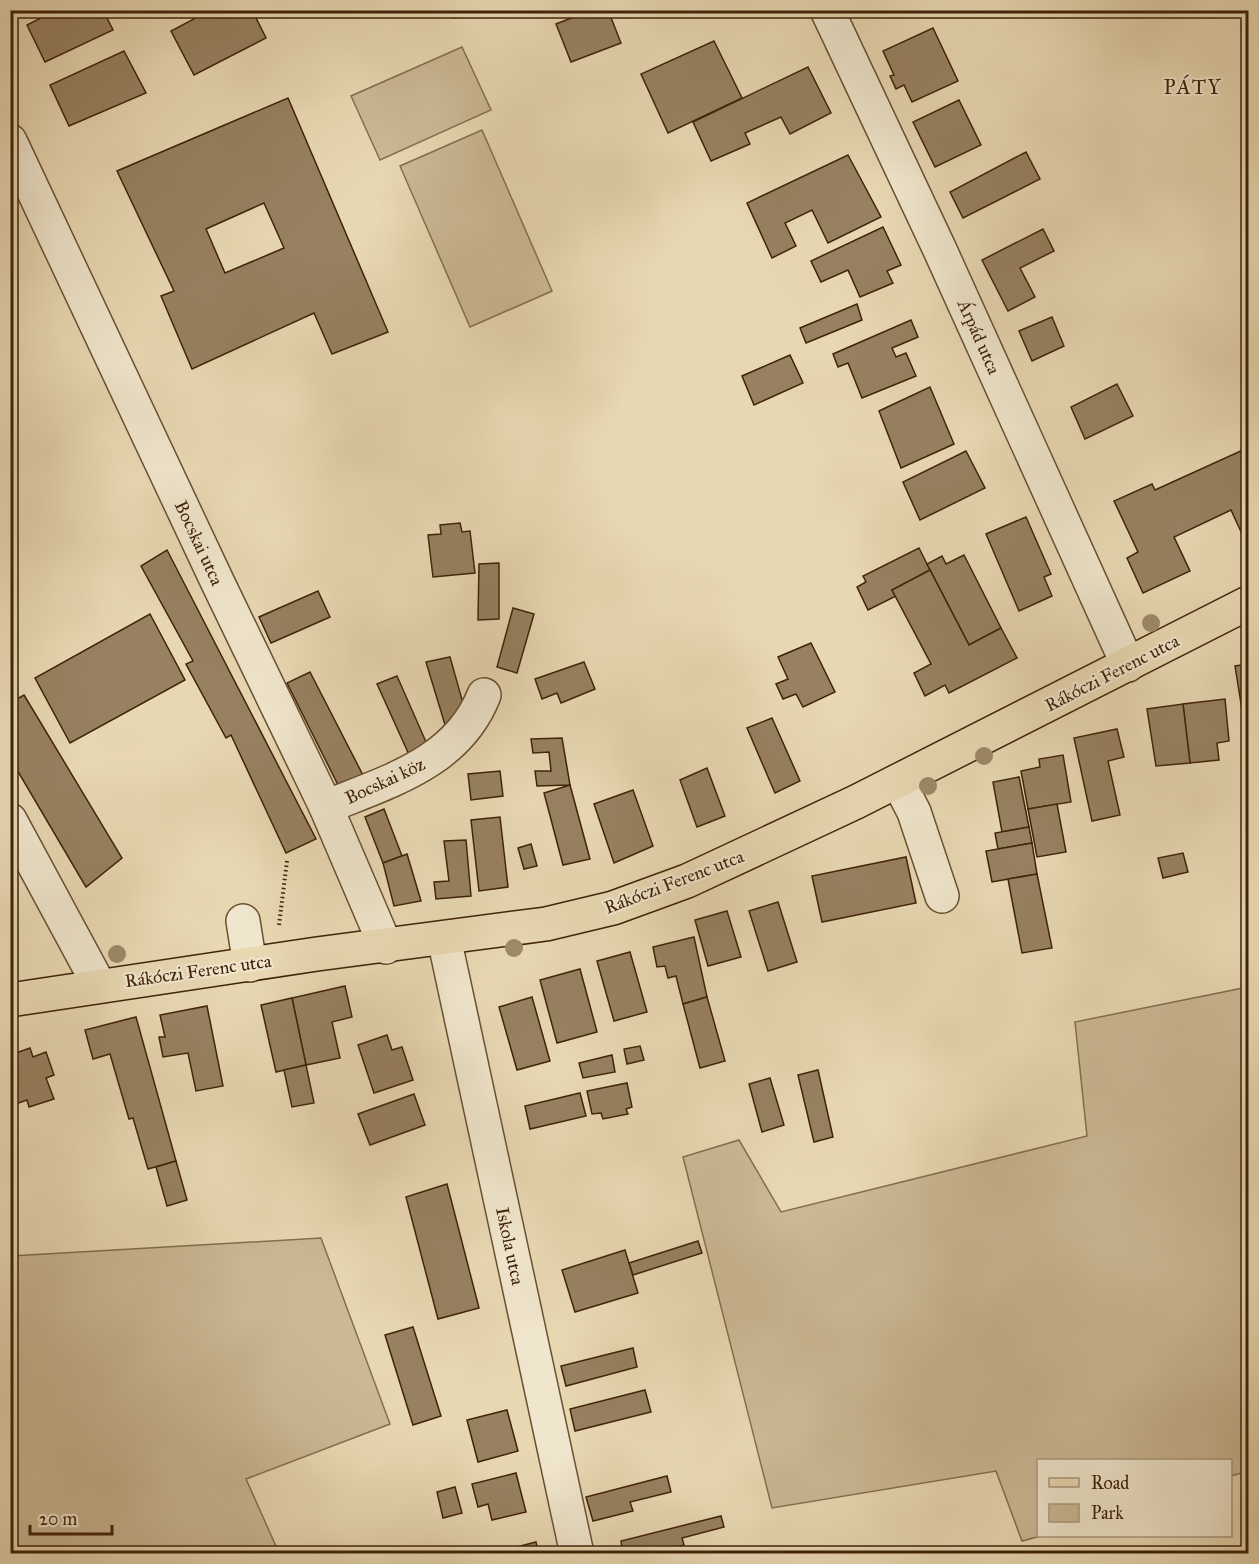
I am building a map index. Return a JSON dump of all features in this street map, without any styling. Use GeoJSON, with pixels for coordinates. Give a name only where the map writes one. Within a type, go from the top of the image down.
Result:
{"type":"FeatureCollection","features":[{"type":"Feature","properties":{"kind":"main road","name":"Rákóczi Ferenc utca"},"geometry":{"type":"LineString","coordinates":[[10,1000],[317,954],[386,947],[546,924],[613,908],[687,881],[898,781],[1248,603]]}},
{"type":"Feature","properties":{"kind":"street","name":"Árpád utca"},"geometry":{"type":"LineString","coordinates":[[827,10],[940,250],[1128,665]]}},
{"type":"Feature","properties":{"kind":"street","name":"Bocskai utca"},"geometry":{"type":"LineString","coordinates":[[10,141],[326,807],[386,947]]}},
{"type":"Feature","properties":{"kind":"street","name":"Bocskai köz"},"geometry":{"type":"LineString","coordinates":[[326,807],[422,767],[459,737],[471,723],[484,695]]}},
{"type":"Feature","properties":{"kind":"street"},"geometry":{"type":"LineString","coordinates":[[898,781],[914,812],[942,896]]}},
{"type":"Feature","properties":{"kind":"street"},"geometry":{"type":"LineString","coordinates":[[10,820],[99,985]]}},
{"type":"Feature","properties":{"kind":"street"},"geometry":{"type":"LineString","coordinates":[[243,921],[250,965]]}},
{"type":"Feature","properties":{"kind":"street","name":"Iskola utca"},"geometry":{"type":"LineString","coordinates":[[444,938],[577,1554]]}},
{"type":"Feature","properties":{"kind":"path"},"geometry":{"type":"LineString","coordinates":[[279,925],[286,861]]}},
{"type":"Feature","properties":{"kind":"green space"},"geometry":{"type":"Polygon","coordinates":[[[462,47],[491,110],[380,160],[351,96],[462,47]]]}},
{"type":"Feature","properties":{"kind":"green space"},"geometry":{"type":"Polygon","coordinates":[[[482,130],[552,291],[470,327],[400,166],[482,130]]]}},
{"type":"Feature","properties":{"kind":"green space"},"geometry":{"type":"Polygon","coordinates":[[[1248,987],[1248,1471],[1232,1476],[1232,1459],[1037,1459],[1037,1537],[1022,1541],[996,1471],[772,1508],[683,1157],[739,1140],[781,1212],[1087,1136],[1075,1022],[1248,987]]]}},
{"type":"Feature","properties":{"kind":"green space"},"geometry":{"type":"Polygon","coordinates":[[[321,1238],[390,1424],[246,1479],[279,1553],[11,1553],[11,1256],[321,1238]]]}},
{"type":"Feature","properties":{"kind":"building"},"geometry":{"type":"Polygon","coordinates":[[[56,10],[103,10],[113,30],[45,62],[27,25],[56,10]]]}},
{"type":"Feature","properties":{"kind":"building"},"geometry":{"type":"Polygon","coordinates":[[[194,10],[252,10],[266,38],[194,75],[171,31],[194,19],[191,12],[194,10]]]}},
{"type":"Feature","properties":{"kind":"building"},"geometry":{"type":"Polygon","coordinates":[[[452,10],[472,10],[455,18],[452,10]]]}},
{"type":"Feature","properties":{"kind":"building"},"geometry":{"type":"Polygon","coordinates":[[[592,10],[608,10],[621,43],[571,62],[556,24],[592,10]]]}},
{"type":"Feature","properties":{"kind":"building"},"geometry":{"type":"Polygon","coordinates":[[[933,28],[958,81],[912,102],[904,85],[896,89],[890,76],[894,75],[883,51],[933,28]]]}},
{"type":"Feature","properties":{"kind":"building"},"geometry":{"type":"Polygon","coordinates":[[[714,41],[742,98],[668,133],[641,74],[714,41]]]}},
{"type":"Feature","properties":{"kind":"building"},"geometry":{"type":"Polygon","coordinates":[[[124,51],[146,93],[69,126],[50,85],[124,51]]]}},
{"type":"Feature","properties":{"kind":"building"},"geometry":{"type":"Polygon","coordinates":[[[808,67],[831,113],[790,134],[781,117],[745,133],[750,144],[711,161],[693,122],[808,67]]]}},
{"type":"Feature","properties":{"kind":"building"},"geometry":{"type":"Polygon","coordinates":[[[288,98],[388,332],[332,354],[314,313],[192,369],[161,296],[174,291],[117,171],[288,98]],[[264,203],[206,229],[225,273],[284,248],[264,203]]]}},
{"type":"Feature","properties":{"kind":"building"},"geometry":{"type":"Polygon","coordinates":[[[959,100],[981,145],[935,167],[913,122],[959,100]]]}},
{"type":"Feature","properties":{"kind":"building"},"geometry":{"type":"Polygon","coordinates":[[[1026,152],[1040,179],[963,218],[950,192],[1026,152]]]}},
{"type":"Feature","properties":{"kind":"building"},"geometry":{"type":"Polygon","coordinates":[[[848,155],[881,217],[828,243],[812,210],[785,223],[796,246],[772,258],[747,203],[848,155]]]}},
{"type":"Feature","properties":{"kind":"building"},"geometry":{"type":"Polygon","coordinates":[[[883,227],[901,265],[887,271],[893,283],[860,297],[848,270],[821,282],[811,261],[883,227]]]}},
{"type":"Feature","properties":{"kind":"building"},"geometry":{"type":"Polygon","coordinates":[[[1043,229],[1054,251],[1020,268],[1035,297],[1008,311],[982,260],[1043,229]]]}},
{"type":"Feature","properties":{"kind":"building"},"geometry":{"type":"Polygon","coordinates":[[[857,304],[862,320],[806,343],[800,328],[857,304]]]}},
{"type":"Feature","properties":{"kind":"building"},"geometry":{"type":"Polygon","coordinates":[[[1052,317],[1064,346],[1032,361],[1019,331],[1052,317]]]}},
{"type":"Feature","properties":{"kind":"building"},"geometry":{"type":"Polygon","coordinates":[[[911,320],[918,337],[892,348],[896,357],[906,353],[916,376],[862,398],[848,363],[838,367],[833,354],[911,320]]]}},
{"type":"Feature","properties":{"kind":"building"},"geometry":{"type":"Polygon","coordinates":[[[790,355],[803,383],[754,405],[742,376],[790,355]]]}},
{"type":"Feature","properties":{"kind":"building"},"geometry":{"type":"Polygon","coordinates":[[[1117,384],[1133,416],[1085,439],[1071,407],[1117,384]]]}},
{"type":"Feature","properties":{"kind":"building"},"geometry":{"type":"Polygon","coordinates":[[[930,387],[954,444],[901,468],[879,411],[930,387]]]}},
{"type":"Feature","properties":{"kind":"building"},"geometry":{"type":"Polygon","coordinates":[[[1245,449],[1248,456],[1248,547],[1231,510],[1174,537],[1190,571],[1143,593],[1127,558],[1138,552],[1114,501],[1152,484],[1155,490],[1245,449]]]}},
{"type":"Feature","properties":{"kind":"building"},"geometry":{"type":"Polygon","coordinates":[[[966,451],[985,488],[920,520],[903,482],[966,451]]]}},
{"type":"Feature","properties":{"kind":"building"},"geometry":{"type":"Polygon","coordinates":[[[1026,517],[1051,574],[1044,577],[1052,596],[1019,611],[986,534],[1026,517]]]}},
{"type":"Feature","properties":{"kind":"building"},"geometry":{"type":"Polygon","coordinates":[[[460,523],[462,532],[470,531],[475,573],[433,577],[428,535],[441,534],[440,525],[460,523]]]}},
{"type":"Feature","properties":{"kind":"building"},"geometry":{"type":"Polygon","coordinates":[[[919,548],[930,570],[892,590],[896,596],[868,610],[857,587],[866,582],[863,576],[919,548]]]}},
{"type":"Feature","properties":{"kind":"building"},"geometry":{"type":"Polygon","coordinates":[[[167,550],[316,839],[286,853],[231,735],[226,738],[186,664],[193,661],[141,566],[167,550]]]}},
{"type":"Feature","properties":{"kind":"building"},"geometry":{"type":"Polygon","coordinates":[[[964,555],[1001,628],[969,645],[927,564],[942,556],[946,564],[964,555]]]}},
{"type":"Feature","properties":{"kind":"building"},"geometry":{"type":"Polygon","coordinates":[[[499,563],[499,619],[478,620],[479,564],[499,563]]]}},
{"type":"Feature","properties":{"kind":"building"},"geometry":{"type":"Polygon","coordinates":[[[930,570],[969,645],[1001,628],[1017,658],[949,693],[945,685],[925,696],[914,673],[931,664],[892,590],[930,570]]]}},
{"type":"Feature","properties":{"kind":"building"},"geometry":{"type":"Polygon","coordinates":[[[318,591],[330,617],[271,643],[259,617],[318,591]]]}},
{"type":"Feature","properties":{"kind":"building"},"geometry":{"type":"Polygon","coordinates":[[[513,608],[534,614],[517,673],[497,667],[513,608]]]}},
{"type":"Feature","properties":{"kind":"building"},"geometry":{"type":"Polygon","coordinates":[[[150,614],[185,680],[70,743],[35,678],[150,614]]]}},
{"type":"Feature","properties":{"kind":"building"},"geometry":{"type":"Polygon","coordinates":[[[811,643],[835,692],[803,707],[796,694],[783,699],[776,684],[788,679],[778,657],[811,643]]]}},
{"type":"Feature","properties":{"kind":"building"},"geometry":{"type":"Polygon","coordinates":[[[450,657],[468,721],[446,728],[426,662],[450,657]]]}},
{"type":"Feature","properties":{"kind":"building"},"geometry":{"type":"Polygon","coordinates":[[[584,662],[595,689],[561,703],[557,693],[542,699],[535,679],[584,662]]]}},
{"type":"Feature","properties":{"kind":"building"},"geometry":{"type":"Polygon","coordinates":[[[1248,664],[1248,728],[1245,729],[1235,666],[1248,664]]]}},
{"type":"Feature","properties":{"kind":"building"},"geometry":{"type":"Polygon","coordinates":[[[310,672],[367,783],[343,795],[287,683],[310,672]]]}},
{"type":"Feature","properties":{"kind":"building"},"geometry":{"type":"Polygon","coordinates":[[[397,676],[430,751],[411,759],[377,684],[397,676]]]}},
{"type":"Feature","properties":{"kind":"building"},"geometry":{"type":"Polygon","coordinates":[[[24,695],[122,858],[86,887],[10,758],[10,703],[24,695]]]}},
{"type":"Feature","properties":{"kind":"building"},"geometry":{"type":"Polygon","coordinates":[[[1225,699],[1229,741],[1217,743],[1219,760],[1190,763],[1183,704],[1225,699]]]}},
{"type":"Feature","properties":{"kind":"building"},"geometry":{"type":"Polygon","coordinates":[[[1183,704],[1190,763],[1156,766],[1147,709],[1183,704]]]}},
{"type":"Feature","properties":{"kind":"building"},"geometry":{"type":"Polygon","coordinates":[[[772,718],[800,781],[775,793],[747,728],[772,718]]]}},
{"type":"Feature","properties":{"kind":"building"},"geometry":{"type":"Polygon","coordinates":[[[1117,729],[1124,757],[1108,761],[1120,815],[1092,821],[1074,738],[1117,729]]]}},
{"type":"Feature","properties":{"kind":"building"},"geometry":{"type":"Polygon","coordinates":[[[562,738],[570,785],[537,786],[535,771],[551,771],[549,752],[533,753],[531,739],[562,738]]]}},
{"type":"Feature","properties":{"kind":"building"},"geometry":{"type":"Polygon","coordinates":[[[1063,755],[1071,802],[1028,809],[1021,771],[1040,767],[1039,759],[1063,755]]]}},
{"type":"Feature","properties":{"kind":"building"},"geometry":{"type":"Polygon","coordinates":[[[707,768],[725,816],[697,827],[680,780],[707,768]]]}},
{"type":"Feature","properties":{"kind":"building"},"geometry":{"type":"Polygon","coordinates":[[[500,771],[503,796],[471,800],[468,774],[500,771]]]}},
{"type":"Feature","properties":{"kind":"building"},"geometry":{"type":"Polygon","coordinates":[[[1019,777],[1029,827],[1002,832],[993,782],[1019,777]]]}},
{"type":"Feature","properties":{"kind":"building"},"geometry":{"type":"Polygon","coordinates":[[[570,785],[590,859],[563,865],[544,793],[570,785]]]}},
{"type":"Feature","properties":{"kind":"building"},"geometry":{"type":"Polygon","coordinates":[[[633,790],[653,846],[614,863],[594,804],[633,790]]]}},
{"type":"Feature","properties":{"kind":"building"},"geometry":{"type":"Polygon","coordinates":[[[1057,804],[1066,852],[1037,857],[1028,809],[1057,804]]]}},
{"type":"Feature","properties":{"kind":"building"},"geometry":{"type":"Polygon","coordinates":[[[384,809],[402,856],[383,863],[365,817],[384,809]]]}},
{"type":"Feature","properties":{"kind":"building"},"geometry":{"type":"Polygon","coordinates":[[[500,817],[508,887],[479,891],[471,820],[500,817]]]}},
{"type":"Feature","properties":{"kind":"building"},"geometry":{"type":"Polygon","coordinates":[[[1029,827],[1032,843],[998,849],[995,833],[1029,827]]]}},
{"type":"Feature","properties":{"kind":"building"},"geometry":{"type":"Polygon","coordinates":[[[466,840],[471,896],[436,899],[434,882],[449,881],[444,841],[466,840]]]}},
{"type":"Feature","properties":{"kind":"building"},"geometry":{"type":"Polygon","coordinates":[[[1032,843],[1037,874],[992,882],[986,851],[1032,843]]]}},
{"type":"Feature","properties":{"kind":"building"},"geometry":{"type":"Polygon","coordinates":[[[531,844],[537,866],[524,869],[518,848],[531,844]]]}},
{"type":"Feature","properties":{"kind":"building"},"geometry":{"type":"Polygon","coordinates":[[[1183,853],[1188,872],[1163,878],[1158,858],[1183,853]]]}},
{"type":"Feature","properties":{"kind":"building"},"geometry":{"type":"Polygon","coordinates":[[[407,854],[421,901],[394,906],[383,863],[407,854]]]}},
{"type":"Feature","properties":{"kind":"building"},"geometry":{"type":"Polygon","coordinates":[[[906,857],[916,903],[822,922],[812,876],[906,857]]]}},
{"type":"Feature","properties":{"kind":"building"},"geometry":{"type":"Polygon","coordinates":[[[1037,874],[1052,948],[1022,953],[1008,879],[1037,874]]]}},
{"type":"Feature","properties":{"kind":"building"},"geometry":{"type":"Polygon","coordinates":[[[778,902],[797,962],[768,971],[749,911],[778,902]]]}},
{"type":"Feature","properties":{"kind":"building"},"geometry":{"type":"Polygon","coordinates":[[[727,911],[741,957],[708,966],[695,920],[727,911]]]}},
{"type":"Feature","properties":{"kind":"building"},"geometry":{"type":"Polygon","coordinates":[[[694,937],[707,997],[683,1004],[676,976],[668,978],[665,966],[657,967],[653,947],[694,937]]]}},
{"type":"Feature","properties":{"kind":"building"},"geometry":{"type":"Polygon","coordinates":[[[630,952],[647,1012],[614,1021],[597,961],[630,952]]]}},
{"type":"Feature","properties":{"kind":"building"},"geometry":{"type":"Polygon","coordinates":[[[580,969],[597,1032],[557,1043],[540,980],[580,969]]]}},
{"type":"Feature","properties":{"kind":"building"},"geometry":{"type":"Polygon","coordinates":[[[345,986],[352,1017],[332,1022],[340,1058],[306,1065],[292,998],[345,986]]]}},
{"type":"Feature","properties":{"kind":"building"},"geometry":{"type":"Polygon","coordinates":[[[532,997],[550,1061],[517,1070],[499,1007],[532,997]]]}},
{"type":"Feature","properties":{"kind":"building"},"geometry":{"type":"Polygon","coordinates":[[[707,997],[725,1061],[700,1068],[683,1004],[707,997]]]}},
{"type":"Feature","properties":{"kind":"building"},"geometry":{"type":"Polygon","coordinates":[[[292,998],[306,1065],[276,1072],[261,1005],[292,998]]]}},
{"type":"Feature","properties":{"kind":"building"},"geometry":{"type":"Polygon","coordinates":[[[207,1006],[223,1086],[196,1091],[188,1053],[163,1057],[159,1037],[165,1037],[160,1015],[207,1006]]]}},
{"type":"Feature","properties":{"kind":"building"},"geometry":{"type":"Polygon","coordinates":[[[136,1017],[176,1161],[148,1169],[133,1118],[129,1119],[110,1054],[93,1059],[85,1030],[136,1017]]]}},
{"type":"Feature","properties":{"kind":"building"},"geometry":{"type":"Polygon","coordinates":[[[387,1035],[392,1050],[402,1047],[413,1080],[374,1093],[358,1045],[387,1035]]]}},
{"type":"Feature","properties":{"kind":"building"},"geometry":{"type":"Polygon","coordinates":[[[640,1046],[644,1060],[627,1064],[624,1049],[640,1046]]]}},
{"type":"Feature","properties":{"kind":"building"},"geometry":{"type":"Polygon","coordinates":[[[30,1048],[33,1057],[46,1052],[54,1075],[46,1078],[54,1099],[29,1107],[27,1100],[10,1106],[10,1055],[30,1048]]]}},
{"type":"Feature","properties":{"kind":"building"},"geometry":{"type":"Polygon","coordinates":[[[612,1055],[615,1072],[583,1078],[579,1063],[612,1055]]]}},
{"type":"Feature","properties":{"kind":"building"},"geometry":{"type":"Polygon","coordinates":[[[306,1065],[314,1103],[292,1107],[284,1070],[306,1065]]]}},
{"type":"Feature","properties":{"kind":"building"},"geometry":{"type":"Polygon","coordinates":[[[818,1070],[833,1137],[814,1142],[798,1075],[818,1070]]]}},
{"type":"Feature","properties":{"kind":"building"},"geometry":{"type":"Polygon","coordinates":[[[770,1078],[784,1125],[762,1132],[749,1084],[770,1078]]]}},
{"type":"Feature","properties":{"kind":"building"},"geometry":{"type":"Polygon","coordinates":[[[627,1083],[632,1107],[626,1109],[628,1114],[603,1119],[601,1113],[592,1114],[587,1091],[627,1083]]]}},
{"type":"Feature","properties":{"kind":"building"},"geometry":{"type":"Polygon","coordinates":[[[580,1093],[586,1116],[530,1129],[525,1106],[580,1093]]]}},
{"type":"Feature","properties":{"kind":"building"},"geometry":{"type":"Polygon","coordinates":[[[414,1094],[425,1125],[370,1145],[358,1114],[414,1094]]]}},
{"type":"Feature","properties":{"kind":"building"},"geometry":{"type":"Polygon","coordinates":[[[176,1161],[187,1200],[167,1206],[156,1167],[176,1161]]]}},
{"type":"Feature","properties":{"kind":"building"},"geometry":{"type":"Polygon","coordinates":[[[447,1184],[479,1308],[438,1319],[406,1197],[447,1184]]]}},
{"type":"Feature","properties":{"kind":"building"},"geometry":{"type":"Polygon","coordinates":[[[698,1241],[702,1253],[633,1275],[629,1263],[698,1241]]]}},
{"type":"Feature","properties":{"kind":"building"},"geometry":{"type":"Polygon","coordinates":[[[625,1250],[638,1293],[575,1312],[562,1270],[625,1250]]]}},
{"type":"Feature","properties":{"kind":"building"},"geometry":{"type":"Polygon","coordinates":[[[413,1327],[441,1416],[413,1425],[385,1335],[413,1327]]]}},
{"type":"Feature","properties":{"kind":"building"},"geometry":{"type":"Polygon","coordinates":[[[633,1348],[637,1367],[566,1386],[561,1366],[633,1348]]]}},
{"type":"Feature","properties":{"kind":"building"},"geometry":{"type":"Polygon","coordinates":[[[645,1390],[651,1412],[575,1431],[570,1409],[645,1390]]]}},
{"type":"Feature","properties":{"kind":"building"},"geometry":{"type":"Polygon","coordinates":[[[507,1410],[518,1451],[478,1462],[467,1420],[507,1410]]]}},
{"type":"Feature","properties":{"kind":"building"},"geometry":{"type":"Polygon","coordinates":[[[516,1473],[526,1512],[492,1520],[488,1504],[478,1507],[472,1484],[516,1473]]]}},
{"type":"Feature","properties":{"kind":"building"},"geometry":{"type":"Polygon","coordinates":[[[667,1476],[671,1492],[630,1502],[633,1511],[593,1521],[586,1497],[667,1476]]]}},
{"type":"Feature","properties":{"kind":"building"},"geometry":{"type":"Polygon","coordinates":[[[455,1487],[462,1513],[443,1518],[437,1492],[455,1487]]]}},
{"type":"Feature","properties":{"kind":"building"},"geometry":{"type":"Polygon","coordinates":[[[721,1516],[724,1527],[682,1538],[684,1545],[652,1554],[623,1554],[621,1541],[721,1516]]]}},
{"type":"Feature","properties":{"kind":"building"},"geometry":{"type":"Polygon","coordinates":[[[536,1542],[539,1554],[494,1554],[494,1553],[536,1542]]]}},
{"type":"Feature","properties":{"kind":"district","name":"PÁTY"},"geometry":{"type":"Point","coordinates":[1193,87]}}]}
